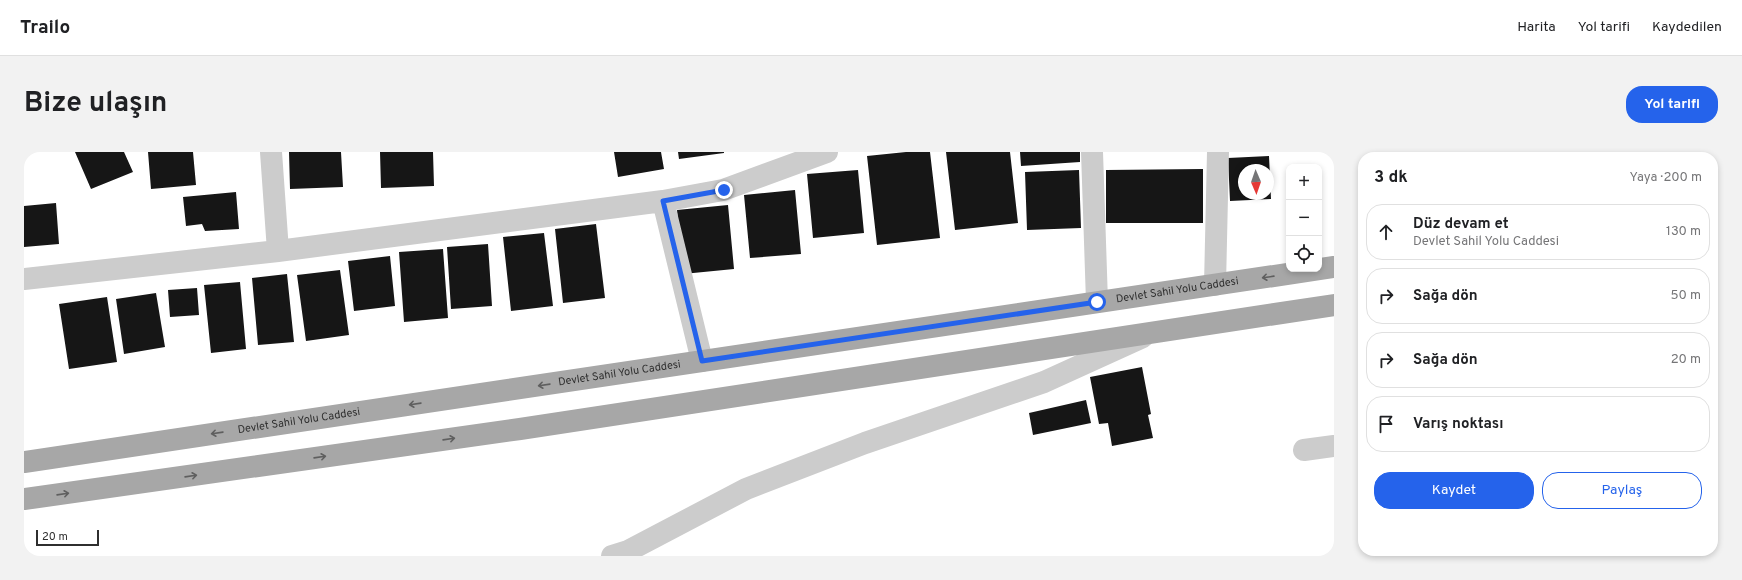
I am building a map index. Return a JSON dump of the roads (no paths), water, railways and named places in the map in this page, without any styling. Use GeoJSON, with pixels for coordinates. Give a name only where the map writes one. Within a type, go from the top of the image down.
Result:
{"type":"FeatureCollection","features":[{"type":"Feature","properties":{"kind":"main road","name":"Devlet Sahil Yolu Caddesi"},"geometry":{"type":"LineString","coordinates":[[24,462],[1334,267]]}},
{"type":"Feature","properties":{"kind":"main road"},"geometry":{"type":"LineString","coordinates":[[24,499],[520,429],[1334,305]]}},
{"type":"Feature","properties":{"kind":"street"},"geometry":{"type":"LineString","coordinates":[[271,152],[278,251]]}},
{"type":"Feature","properties":{"kind":"street"},"geometry":{"type":"LineString","coordinates":[[24,279],[278,251],[663,201],[724,190],[827,152]]}},
{"type":"Feature","properties":{"kind":"street"},"geometry":{"type":"LineString","coordinates":[[1092,152],[1097,302]]}},
{"type":"Feature","properties":{"kind":"street"},"geometry":{"type":"LineString","coordinates":[[1215,285],[1218,152]]}},
{"type":"Feature","properties":{"kind":"street"},"geometry":{"type":"LineString","coordinates":[[663,201],[702,361]]}},
{"type":"Feature","properties":{"kind":"street"},"geometry":{"type":"LineString","coordinates":[[612,556],[628,551],[746,489],[865,443],[1044,382],[1153,333]]}},
{"type":"Feature","properties":{"kind":"street"},"geometry":{"type":"LineString","coordinates":[[1304,450],[1334,446]]}}]}
